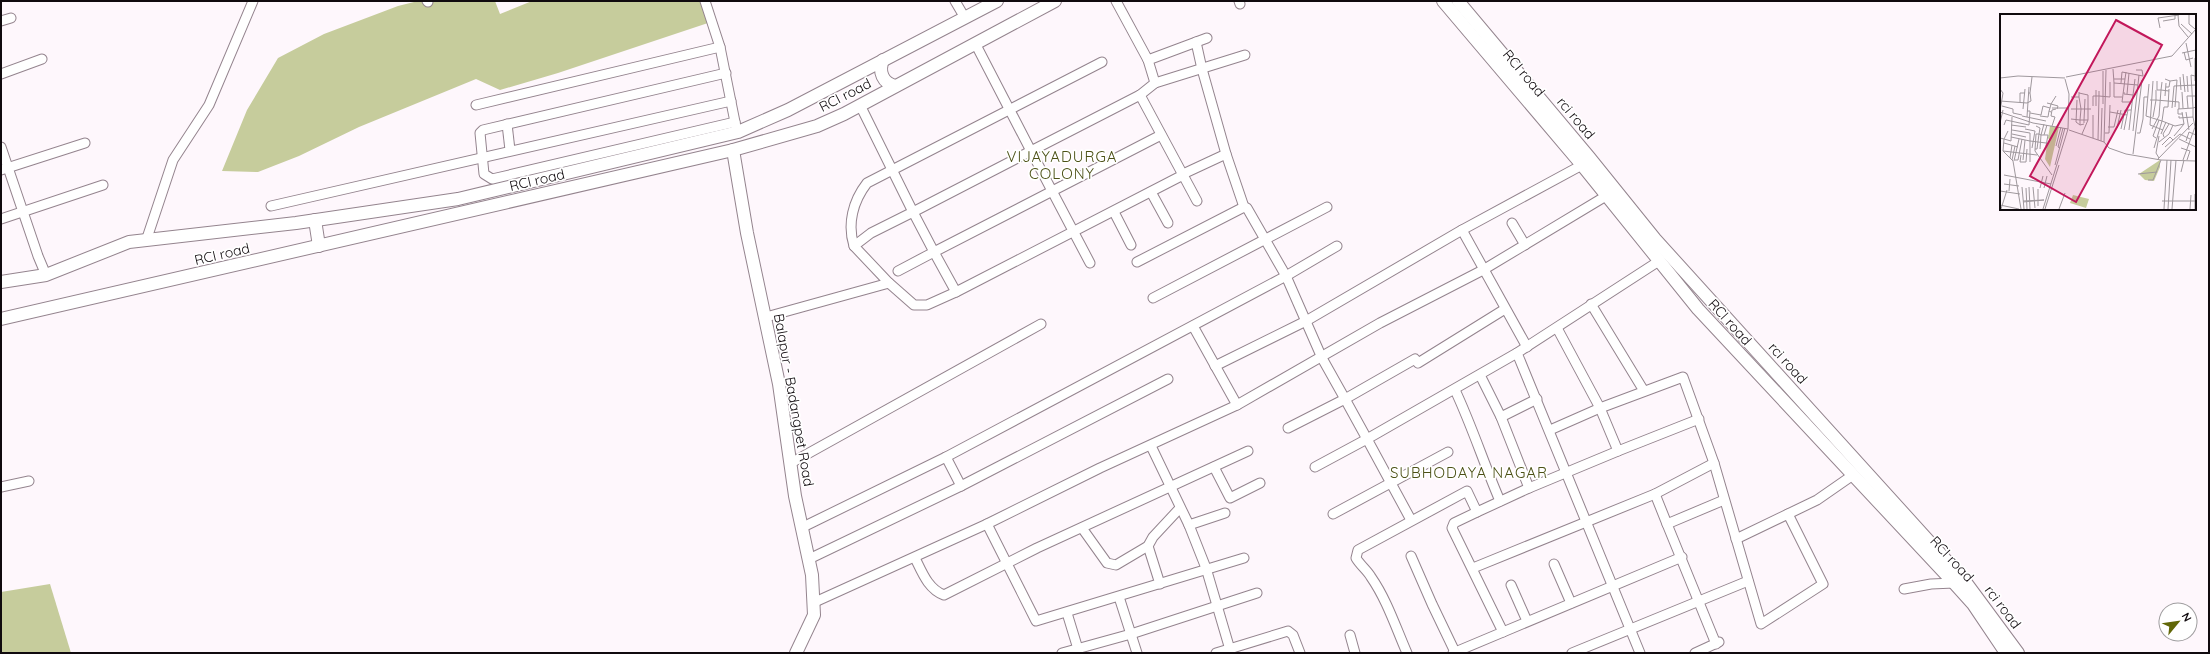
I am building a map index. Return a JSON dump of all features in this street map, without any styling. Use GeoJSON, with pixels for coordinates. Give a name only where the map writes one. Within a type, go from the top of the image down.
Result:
{"type":"FeatureCollection","features":[{"type":"Feature","properties":{"kind":"main road"},"geometry":{"type":"LineString","coordinates":[[1,282],[46,275],[129,242],[148,238],[315,220],[458,199],[736,127],[788,110],[997,1]]}},
{"type":"Feature","properties":{"kind":"main road","name":"RCI road"},"geometry":{"type":"LineString","coordinates":[[1,319],[733,150],[817,126],[860,105],[1055,1]]}},
{"type":"Feature","properties":{"kind":"main road","name":"RCI road"},"geometry":{"type":"LineString","coordinates":[[1443,1],[1564,136],[1582,165],[1606,196],[1698,309],[1973,604],[2006,653]]}},
{"type":"Feature","properties":{"kind":"main road","name":"rci road"},"geometry":{"type":"LineString","coordinates":[[1458,1],[1564,136],[1655,239],[1964,580],[2018,653]]}},
{"type":"Feature","properties":{"kind":"main road"},"geometry":{"type":"LineString","coordinates":[[883,60],[881,74],[886,82],[895,86]]}},
{"type":"Feature","properties":{"kind":"main road"},"geometry":{"type":"LineString","coordinates":[[867,69],[879,77],[882,84],[880,94]]}},
{"type":"Feature","properties":{"kind":"main road","name":"Balapur - Badangpet Road"},"geometry":{"type":"LineString","coordinates":[[733,150],[747,233],[779,384],[795,496],[803,527],[815,602],[814,615],[796,653]]}},
{"type":"Feature","properties":{"kind":"main road"},"geometry":{"type":"LineString","coordinates":[[315,220],[319,246]]}},
{"type":"Feature","properties":{"kind":"main road"},"geometry":{"type":"LineString","coordinates":[[1827,448],[1836,438]]}},
{"type":"Feature","properties":{"kind":"street"},"geometry":{"type":"LineString","coordinates":[[705,1],[720,47],[726,73],[736,127],[492,179],[484,174],[480,133],[483,130],[726,73]]}},
{"type":"Feature","properties":{"kind":"street"},"geometry":{"type":"LineString","coordinates":[[955,1],[965,18]]}},
{"type":"Feature","properties":{"kind":"street"},"geometry":{"type":"LineString","coordinates":[[1116,1],[1148,60],[1155,83]]}},
{"type":"Feature","properties":{"kind":"street"},"geometry":{"type":"LineString","coordinates":[[148,238],[173,160],[210,105],[252,2]]}},
{"type":"Feature","properties":{"kind":"street"},"geometry":{"type":"LineString","coordinates":[[1,22],[11,18]]}},
{"type":"Feature","properties":{"kind":"street"},"geometry":{"type":"LineString","coordinates":[[1148,60],[1207,38]]}},
{"type":"Feature","properties":{"kind":"street"},"geometry":{"type":"LineString","coordinates":[[1196,42],[1226,154],[1244,207],[1247,208],[1286,276],[1322,358],[1411,520]]}},
{"type":"Feature","properties":{"kind":"street"},"geometry":{"type":"LineString","coordinates":[[975,43],[1090,263]]}},
{"type":"Feature","properties":{"kind":"street"},"geometry":{"type":"LineString","coordinates":[[476,105],[720,47]]}},
{"type":"Feature","properties":{"kind":"street"},"geometry":{"type":"LineString","coordinates":[[854,246],[872,233],[1140,94],[1155,83],[1246,55]]}},
{"type":"Feature","properties":{"kind":"street"},"geometry":{"type":"LineString","coordinates":[[1,74],[42,59]]}},
{"type":"Feature","properties":{"kind":"street"},"geometry":{"type":"LineString","coordinates":[[1102,62],[1010,111],[867,183],[859,193],[851,222],[851,234],[854,246],[889,283],[914,306],[927,305],[956,292],[1226,154]]}},
{"type":"Feature","properties":{"kind":"street"},"geometry":{"type":"LineString","coordinates":[[1140,94],[1197,201]]}},
{"type":"Feature","properties":{"kind":"street"},"geometry":{"type":"LineString","coordinates":[[271,206],[510,150],[731,101]]}},
{"type":"Feature","properties":{"kind":"street"},"geometry":{"type":"LineString","coordinates":[[860,105],[912,212],[956,292]]}},
{"type":"Feature","properties":{"kind":"street"},"geometry":{"type":"LineString","coordinates":[[507,124],[510,150]]}},
{"type":"Feature","properties":{"kind":"street"},"geometry":{"type":"LineString","coordinates":[[898,271],[1161,134]]}},
{"type":"Feature","properties":{"kind":"street"},"geometry":{"type":"LineString","coordinates":[[4,169],[85,143]]}},
{"type":"Feature","properties":{"kind":"street"},"geometry":{"type":"LineString","coordinates":[[1,147],[4,169],[23,211],[46,275]]}},
{"type":"Feature","properties":{"kind":"street"},"geometry":{"type":"LineString","coordinates":[[1215,366],[1306,320],[1462,230],[1582,165]]}},
{"type":"Feature","properties":{"kind":"street"},"geometry":{"type":"LineString","coordinates":[[1,219],[103,185]]}},
{"type":"Feature","properties":{"kind":"street"},"geometry":{"type":"LineString","coordinates":[[1151,192],[1168,223]]}},
{"type":"Feature","properties":{"kind":"street"},"geometry":{"type":"LineString","coordinates":[[815,602],[915,558],[1100,468],[1151,446],[1237,405],[1322,358],[1380,323],[1484,270],[1606,196]]}},
{"type":"Feature","properties":{"kind":"street"},"geometry":{"type":"LineString","coordinates":[[1137,262],[1244,207]]}},
{"type":"Feature","properties":{"kind":"street"},"geometry":{"type":"LineString","coordinates":[[1152,298],[1327,207]]}},
{"type":"Feature","properties":{"kind":"street"},"geometry":{"type":"LineString","coordinates":[[1114,212],[1131,245]]}},
{"type":"Feature","properties":{"kind":"street"},"geometry":{"type":"LineString","coordinates":[[1512,223],[1525,245]]}},
{"type":"Feature","properties":{"kind":"street"},"geometry":{"type":"LineString","coordinates":[[1462,230],[1527,347]]}},
{"type":"Feature","properties":{"kind":"street"},"geometry":{"type":"LineString","coordinates":[[803,527],[946,457],[1286,276],[1337,246]]}},
{"type":"Feature","properties":{"kind":"street"},"geometry":{"type":"LineString","coordinates":[[1315,466],[1455,390],[1517,353],[1659,260]]}},
{"type":"Feature","properties":{"kind":"street"},"geometry":{"type":"LineString","coordinates":[[766,317],[889,283]]}},
{"type":"Feature","properties":{"kind":"street"},"geometry":{"type":"LineString","coordinates":[[1591,304],[1644,391]]}},
{"type":"Feature","properties":{"kind":"street"},"geometry":{"type":"LineString","coordinates":[[1288,428],[1345,399],[1415,359],[1418,364],[1505,309]]}},
{"type":"Feature","properties":{"kind":"street"},"geometry":{"type":"LineString","coordinates":[[791,463],[1041,324]]}},
{"type":"Feature","properties":{"kind":"street"},"geometry":{"type":"LineString","coordinates":[[1193,326],[1237,405]]}},
{"type":"Feature","properties":{"kind":"street"},"geometry":{"type":"LineString","coordinates":[[1556,328],[1600,408],[1618,450]]}},
{"type":"Feature","properties":{"kind":"street"},"geometry":{"type":"LineString","coordinates":[[1517,353],[1550,430],[1611,586],[1640,653]]}},
{"type":"Feature","properties":{"kind":"street"},"geometry":{"type":"LineString","coordinates":[[1480,375],[1501,417],[1529,488]]}},
{"type":"Feature","properties":{"kind":"street"},"geometry":{"type":"LineString","coordinates":[[1550,430],[1600,408],[1683,377],[1714,463],[1761,624],[1823,584],[1788,514]]}},
{"type":"Feature","properties":{"kind":"street"},"geometry":{"type":"LineString","coordinates":[[809,559],[960,486],[1168,378]]}},
{"type":"Feature","properties":{"kind":"street"},"geometry":{"type":"LineString","coordinates":[[1455,390],[1473,429],[1486,470],[1500,501]]}},
{"type":"Feature","properties":{"kind":"street"},"geometry":{"type":"LineString","coordinates":[[1501,417],[1537,399]]}},
{"type":"Feature","properties":{"kind":"street"},"geometry":{"type":"LineString","coordinates":[[1503,632],[1452,525],[1566,471],[1699,419]]}},
{"type":"Feature","properties":{"kind":"street"},"geometry":{"type":"LineString","coordinates":[[1151,446],[1189,525],[1206,568],[1231,651]]}},
{"type":"Feature","properties":{"kind":"street"},"geometry":{"type":"LineString","coordinates":[[915,558],[927,582],[939,593],[944,595],[1082,528],[1248,451]]}},
{"type":"Feature","properties":{"kind":"street"},"geometry":{"type":"LineString","coordinates":[[1333,514],[1448,452]]}},
{"type":"Feature","properties":{"kind":"street"},"geometry":{"type":"LineString","coordinates":[[946,457],[960,486]]}},
{"type":"Feature","properties":{"kind":"street"},"geometry":{"type":"LineString","coordinates":[[1473,568],[1586,520],[1656,494],[1714,463]]}},
{"type":"Feature","properties":{"kind":"street"},"geometry":{"type":"LineString","coordinates":[[1214,467],[1230,498],[1260,483]]}},
{"type":"Feature","properties":{"kind":"street"},"geometry":{"type":"LineString","coordinates":[[1736,539],[1817,500],[1853,475]]}},
{"type":"Feature","properties":{"kind":"street"},"geometry":{"type":"LineString","coordinates":[[1,487],[29,481]]}},
{"type":"Feature","properties":{"kind":"street"},"geometry":{"type":"LineString","coordinates":[[1407,653],[1387,605],[1370,575],[1361,567],[1356,558],[1358,550],[1467,491],[1477,512]]}},
{"type":"Feature","properties":{"kind":"street"},"geometry":{"type":"LineString","coordinates":[[1656,494],[1667,524],[1718,643],[1695,653]]}},
{"type":"Feature","properties":{"kind":"street"},"geometry":{"type":"LineString","coordinates":[[1667,524],[1724,500]]}},
{"type":"Feature","properties":{"kind":"street"},"geometry":{"type":"LineString","coordinates":[[1082,528],[1107,563],[1116,565],[1148,546],[1153,537],[1180,508]]}},
{"type":"Feature","properties":{"kind":"street"},"geometry":{"type":"LineString","coordinates":[[1189,525],[1225,513]]}},
{"type":"Feature","properties":{"kind":"street"},"geometry":{"type":"LineString","coordinates":[[987,524],[1036,621],[1119,597],[1206,568],[1244,558]]}},
{"type":"Feature","properties":{"kind":"street"},"geometry":{"type":"LineString","coordinates":[[1148,546],[1160,584]]}},
{"type":"Feature","properties":{"kind":"street"},"geometry":{"type":"LineString","coordinates":[[1411,556],[1432,604],[1459,652],[1527,621],[1682,557]]}},
{"type":"Feature","properties":{"kind":"street"},"geometry":{"type":"LineString","coordinates":[[1554,564],[1571,603]]}},
{"type":"Feature","properties":{"kind":"street"},"geometry":{"type":"LineString","coordinates":[[1572,653],[1748,581]]}},
{"type":"Feature","properties":{"kind":"street"},"geometry":{"type":"LineString","coordinates":[[1904,589],[1931,584],[1954,583]]}},
{"type":"Feature","properties":{"kind":"street"},"geometry":{"type":"LineString","coordinates":[[1511,585],[1527,621]]}},
{"type":"Feature","properties":{"kind":"street"},"geometry":{"type":"LineString","coordinates":[[1062,653],[1131,634],[1257,593]]}},
{"type":"Feature","properties":{"kind":"street"},"geometry":{"type":"LineString","coordinates":[[1119,597],[1137,653]]}},
{"type":"Feature","properties":{"kind":"street"},"geometry":{"type":"LineString","coordinates":[[1067,613],[1078,649]]}},
{"type":"Feature","properties":{"kind":"street"},"geometry":{"type":"LineString","coordinates":[[1216,653],[1231,651],[1288,631],[1293,635],[1300,653]]}},
{"type":"Feature","properties":{"kind":"street"},"geometry":{"type":"LineString","coordinates":[[1350,635],[1355,653]]}},
{"type":"Feature","properties":{"kind":"green space"},"geometry":{"type":"Polygon","coordinates":[[[418,1],[495,1],[500,14],[532,1],[700,1],[708,23],[558,73],[500,90],[476,79],[359,127],[299,156],[258,172],[222,171],[247,110],[278,58],[324,34],[398,6],[418,1]]]}},
{"type":"Feature","properties":{"kind":"green space"},"geometry":{"type":"Polygon","coordinates":[[[50,584],[71,653],[1,653],[1,592],[50,584]]]}},
{"type":"Feature","properties":{"kind":"district","name":"VIJAYADURGA COLONY"},"geometry":{"type":"Point","coordinates":[1062,166]}},
{"type":"Feature","properties":{"kind":"district","name":"SUBHODAYA NAGAR"},"geometry":{"type":"Point","coordinates":[1469,473]}}]}
